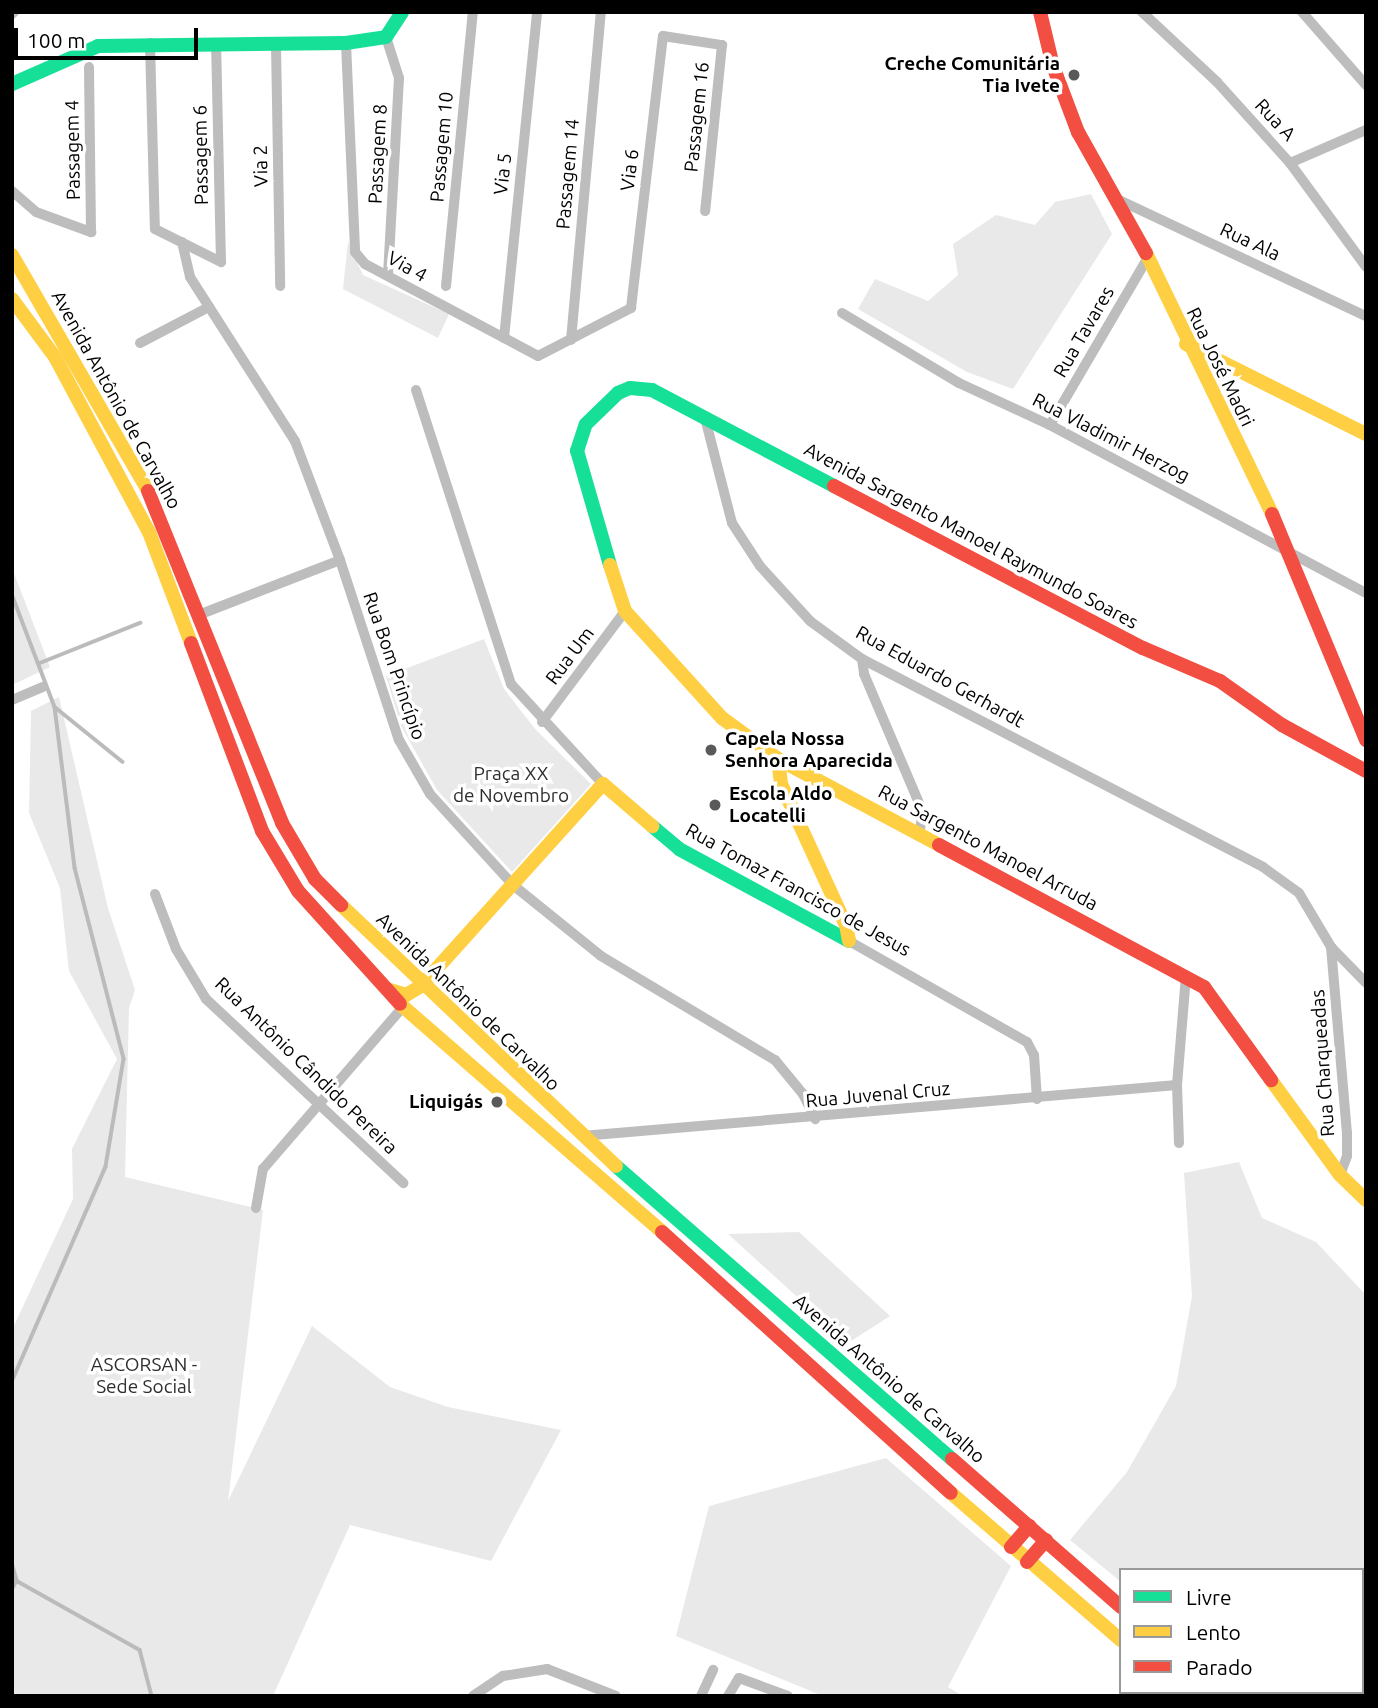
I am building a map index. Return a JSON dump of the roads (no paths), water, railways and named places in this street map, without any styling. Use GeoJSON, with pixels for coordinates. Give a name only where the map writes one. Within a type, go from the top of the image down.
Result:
{"type":"FeatureCollection","features":[{"type":"Feature","properties":{"kind":"street"},"geometry":{"type":"LineString","coordinates":[[12,84],[88,49],[150,43],[216,47],[346,43],[386,37],[402,12]]}},
{"type":"Feature","properties":{"kind":"street","name":"Passagem 10"},"geometry":{"type":"LineString","coordinates":[[446,286],[473,12]]}},
{"type":"Feature","properties":{"kind":"street","name":"Via 5"},"geometry":{"type":"LineString","coordinates":[[504,338],[537,12]]}},
{"type":"Feature","properties":{"kind":"street","name":"Passagem 14"},"geometry":{"type":"LineString","coordinates":[[571,340],[601,12]]}},
{"type":"Feature","properties":{"kind":"street","name":"Rua José Madri"},"geometry":{"type":"LineString","coordinates":[[1040,12],[1053,66],[1078,132],[1149,257],[1186,344],[1290,550],[1366,740]]}},
{"type":"Feature","properties":{"kind":"street","name":"Rua A"},"geometry":{"type":"LineString","coordinates":[[1142,12],[1217,82],[1290,163],[1366,267]]}},
{"type":"Feature","properties":{"kind":"street"},"geometry":{"type":"LineString","coordinates":[[1302,12],[1366,85]]}},
{"type":"Feature","properties":{"kind":"street","name":"Passagem 16"},"geometry":{"type":"LineString","coordinates":[[663,36],[722,45],[705,211]]}},
{"type":"Feature","properties":{"kind":"street","name":"Via 6"},"geometry":{"type":"LineString","coordinates":[[631,308],[663,36]]}},
{"type":"Feature","properties":{"kind":"street","name":"Passagem 8"},"geometry":{"type":"LineString","coordinates":[[386,37],[399,78],[388,276]]}},
{"type":"Feature","properties":{"kind":"street"},"geometry":{"type":"LineString","coordinates":[[150,43],[155,229],[182,242]]}},
{"type":"Feature","properties":{"kind":"street","name":"Via 4"},"geometry":{"type":"LineString","coordinates":[[346,43],[353,248],[365,264],[538,356],[631,308]]}},
{"type":"Feature","properties":{"kind":"street","name":"Via 2"},"geometry":{"type":"LineString","coordinates":[[276,45],[280,286]]}},
{"type":"Feature","properties":{"kind":"street","name":"Passagem 6"},"geometry":{"type":"LineString","coordinates":[[182,242],[220,262],[216,47]]}},
{"type":"Feature","properties":{"kind":"street","name":"Passagem 4"},"geometry":{"type":"LineString","coordinates":[[12,191],[36,212],[91,232],[89,67]]}},
{"type":"Feature","properties":{"kind":"street"},"geometry":{"type":"LineString","coordinates":[[1290,163],[1366,130]]}},
{"type":"Feature","properties":{"kind":"street","name":"Rua Ala"},"geometry":{"type":"LineString","coordinates":[[1119,200],[1366,316]]}},
{"type":"Feature","properties":{"kind":"street","name":"Rua Bom Princípio"},"geometry":{"type":"LineString","coordinates":[[182,242],[190,277],[284,418],[340,560],[399,740],[430,794],[513,885],[601,956],[775,1060],[789,1073],[815,1119]]}},
{"type":"Feature","properties":{"kind":"street","name":"Avenida Antônio de Carvalho"},"geometry":{"type":"LineString","coordinates":[[12,255],[152,498],[201,614],[282,823],[315,879],[444,1009],[582,1136],[1119,1605]]}},
{"type":"Feature","properties":{"kind":"street","name":"Rua Tavares"},"geometry":{"type":"LineString","coordinates":[[1050,425],[1149,257]]}},
{"type":"Feature","properties":{"kind":"street","name":"Avenida Antônio de Carvalho"},"geometry":{"type":"LineString","coordinates":[[12,299],[55,357],[149,531],[262,831],[298,891],[403,1007],[702,1267],[1027,1562],[1119,1638]]}},
{"type":"Feature","properties":{"kind":"street"},"geometry":{"type":"LineString","coordinates":[[140,343],[209,307]]}},
{"type":"Feature","properties":{"kind":"street","name":"Rua Vladimir Herzog"},"geometry":{"type":"LineString","coordinates":[[842,313],[959,383],[1050,425],[1290,550],[1366,593]]}},
{"type":"Feature","properties":{"kind":"street"},"geometry":{"type":"LineString","coordinates":[[1186,344],[1366,434]]}},
{"type":"Feature","properties":{"kind":"street","name":"Avenida Sargento Manoel Raymundo Soares"},"geometry":{"type":"LineString","coordinates":[[577,451],[586,424],[618,393],[631,388],[652,390],[1143,648],[1220,681],[1282,725],[1366,771]]}},
{"type":"Feature","properties":{"kind":"street","name":"Rua Tomaz Francisco de Jesus"},"geometry":{"type":"LineString","coordinates":[[416,390],[496,645],[511,684],[542,722],[603,784],[679,849],[1027,1042],[1034,1055],[1037,1099]]}},
{"type":"Feature","properties":{"kind":"street","name":"Rua Eduardo Gerhardt"},"geometry":{"type":"LineString","coordinates":[[705,418],[732,523],[760,566],[810,621],[862,659],[1263,867],[1299,892],[1331,947]]}},
{"type":"Feature","properties":{"kind":"street","name":"Rua Sargento Manoel Arruda"},"geometry":{"type":"LineString","coordinates":[[577,451],[625,611],[722,718],[778,759],[1204,987],[1340,1174],[1366,1200]]}},
{"type":"Feature","properties":{"kind":"street"},"geometry":{"type":"LineString","coordinates":[[201,614],[340,560]]}},
{"type":"Feature","properties":{"kind":"street","name":"Rua Um"},"geometry":{"type":"LineString","coordinates":[[542,722],[625,611]]}},
{"type":"Feature","properties":{"kind":"street"},"geometry":{"type":"LineString","coordinates":[[862,659],[864,674],[923,812],[919,834]]}},
{"type":"Feature","properties":{"kind":"street"},"geometry":{"type":"LineString","coordinates":[[12,700],[42,687]]}},
{"type":"Feature","properties":{"kind":"street"},"geometry":{"type":"LineString","coordinates":[[778,759],[781,784],[846,925],[849,941]]}},
{"type":"Feature","properties":{"kind":"street"},"geometry":{"type":"LineString","coordinates":[[383,988],[406,995],[421,986],[603,784]]}},
{"type":"Feature","properties":{"kind":"street","name":"Rua Antônio Cândido Pereira"},"geometry":{"type":"LineString","coordinates":[[155,894],[176,949],[206,999],[402,1183]]}},
{"type":"Feature","properties":{"kind":"street"},"geometry":{"type":"LineString","coordinates":[[1331,947],[1366,983]]}},
{"type":"Feature","properties":{"kind":"street","name":"Rua Charqueadas"},"geometry":{"type":"LineString","coordinates":[[1331,947],[1347,1133],[1347,1156],[1340,1174]]}},
{"type":"Feature","properties":{"kind":"street"},"geometry":{"type":"LineString","coordinates":[[1179,1143],[1177,1085],[1186,976]]}},
{"type":"Feature","properties":{"kind":"street"},"geometry":{"type":"LineString","coordinates":[[256,1208],[263,1169],[315,1104],[403,1007],[421,998],[444,1009]]}},
{"type":"Feature","properties":{"kind":"street","name":"Rua Juvenal Cruz"},"geometry":{"type":"LineString","coordinates":[[582,1136],[815,1119],[1177,1085]]}},
{"type":"Feature","properties":{"kind":"street"},"geometry":{"type":"LineString","coordinates":[[1011,1547],[1029,1526]]}},
{"type":"Feature","properties":{"kind":"street"},"geometry":{"type":"LineString","coordinates":[[1027,1562],[1046,1540]]}},
{"type":"Feature","properties":{"kind":"street"},"geometry":{"type":"LineString","coordinates":[[473,1696],[503,1676],[547,1669],[616,1696]]}},
{"type":"Feature","properties":{"kind":"street"},"geometry":{"type":"LineString","coordinates":[[701,1696],[713,1670]]}},
{"type":"Feature","properties":{"kind":"street"},"geometry":{"type":"LineString","coordinates":[[728,1696],[738,1678],[788,1696]]}},
{"type":"Feature","properties":{"kind":"waterway"},"geometry":{"type":"LineString","coordinates":[[12,594],[55,707],[75,868],[124,1059],[106,1167],[12,1382]]}},
{"type":"Feature","properties":{"kind":"waterway"},"geometry":{"type":"LineString","coordinates":[[40,663],[140,623]]}},
{"type":"Feature","properties":{"kind":"waterway"},"geometry":{"type":"LineString","coordinates":[[55,707],[123,762]]}},
{"type":"Feature","properties":{"kind":"waterway"},"geometry":{"type":"LineString","coordinates":[[12,1563],[17,1581],[12,1590]]}},
{"type":"Feature","properties":{"kind":"waterway"},"geometry":{"type":"LineString","coordinates":[[17,1581],[140,1650],[152,1696]]}},
{"type":"Feature","properties":{"kind":"place","name":"Creche Comunitária Tia Ivete"},"geometry":{"type":"Point","coordinates":[1074,75]}},
{"type":"Feature","properties":{"kind":"place","name":"Capela Nossa Senhora Aparecida"},"geometry":{"type":"Point","coordinates":[711,750]}},
{"type":"Feature","properties":{"kind":"place","name":"Escola Aldo Locatelli"},"geometry":{"type":"Point","coordinates":[715,805]}},
{"type":"Feature","properties":{"kind":"place","name":"Liquigás"},"geometry":{"type":"Point","coordinates":[497,1102]}},
{"type":"Feature","properties":{"kind":"park label","name":"Praça XX de Novembro"},"geometry":{"type":"Point","coordinates":[511,785]}},
{"type":"Feature","properties":{"kind":"park label","name":"ASCORSAN - Sede Social"},"geometry":{"type":"Point","coordinates":[144,1376]}}]}
